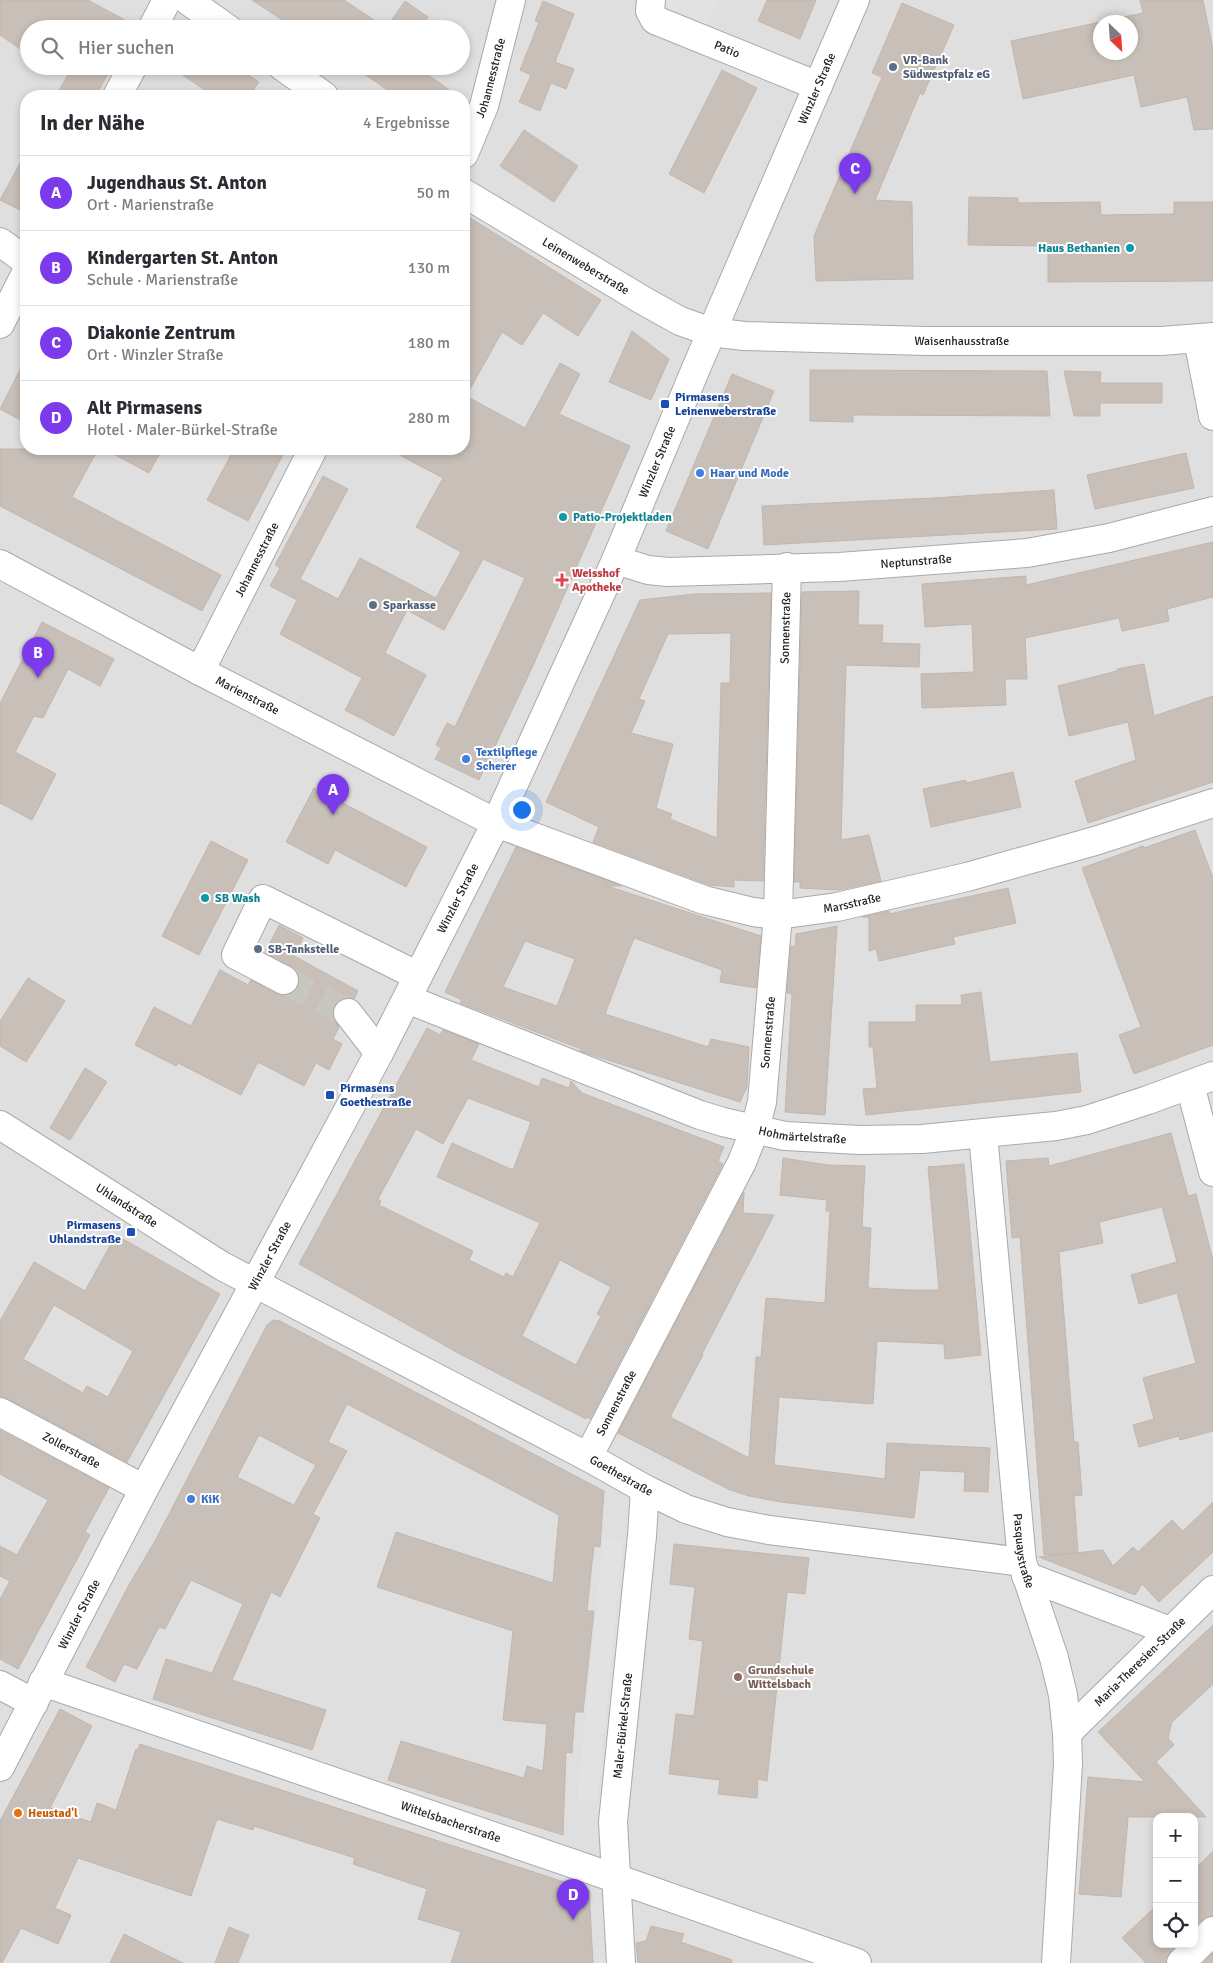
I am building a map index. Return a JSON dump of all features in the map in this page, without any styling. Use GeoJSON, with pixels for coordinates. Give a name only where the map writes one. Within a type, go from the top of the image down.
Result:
{"type":"FeatureCollection","features":[{"type":"Feature","properties":{"kind":"street"},"geometry":{"type":"LineString","coordinates":[[157,20],[167,0]]}},
{"type":"Feature","properties":{"kind":"street"},"geometry":{"type":"LineString","coordinates":[[188,0],[216,20]]}},
{"type":"Feature","properties":{"kind":"street","name":"Johannesstraße"},"geometry":{"type":"LineString","coordinates":[[470,140],[484,106],[511,0]]}},
{"type":"Feature","properties":{"kind":"street","name":"Patio"},"geometry":{"type":"LineString","coordinates":[[651,0],[650,11],[655,20],[818,86]]}},
{"type":"Feature","properties":{"kind":"street","name":"Winzler Straße"},"geometry":{"type":"LineString","coordinates":[[0,1767],[144,1489],[379,1053],[496,823],[616,560],[711,332],[855,0]]}},
{"type":"Feature","properties":{"kind":"street"},"geometry":{"type":"LineString","coordinates":[[120,90],[128,75]]}},
{"type":"Feature","properties":{"kind":"street"},"geometry":{"type":"LineString","coordinates":[[295,75],[316,90]]}},
{"type":"Feature","properties":{"kind":"street","name":"Leinenweberstraße"},"geometry":{"type":"LineString","coordinates":[[470,197],[644,301],[680,321],[711,332]]}},
{"type":"Feature","properties":{"kind":"street"},"geometry":{"type":"LineString","coordinates":[[0,242],[20,257]]}},
{"type":"Feature","properties":{"kind":"street"},"geometry":{"type":"LineString","coordinates":[[0,324],[20,285]]}},
{"type":"Feature","properties":{"kind":"street","name":"Waisenhausstraße"},"geometry":{"type":"LineString","coordinates":[[711,332],[756,336],[927,341],[1206,338]]}},
{"type":"Feature","properties":{"kind":"street"},"geometry":{"type":"LineString","coordinates":[[1206,338],[1213,416]]}},
{"type":"Feature","properties":{"kind":"street","name":"Johannesstraße"},"geometry":{"type":"LineString","coordinates":[[200,671],[310,455]]}},
{"type":"Feature","properties":{"kind":"street","name":"Neptunstraße"},"geometry":{"type":"LineString","coordinates":[[616,560],[640,568],[668,572],[839,567],[1027,553],[1108,538],[1213,512]]}},
{"type":"Feature","properties":{"kind":"street","name":"Marienstraße"},"geometry":{"type":"LineString","coordinates":[[0,564],[200,671],[496,823]]}},
{"type":"Feature","properties":{"kind":"street","name":"Sonnenstraße"},"geometry":{"type":"LineString","coordinates":[[588,1457],[742,1162],[755,1128],[762,1102],[778,916],[788,567]]}},
{"type":"Feature","properties":{"kind":"street","name":"Marsstraße"},"geometry":{"type":"LineString","coordinates":[[496,823],[704,900],[778,916],[837,907],[967,877],[1095,841],[1213,803]]}},
{"type":"Feature","properties":{"kind":"street","name":"Hohmärtelstraße"},"geometry":{"type":"LineString","coordinates":[[284,980],[236,954],[263,899],[412,988],[700,1115],[784,1136],[860,1140],[922,1139],[1056,1126],[1087,1120],[1202,1080]]}},
{"type":"Feature","properties":{"kind":"street"},"geometry":{"type":"LineString","coordinates":[[348,1013],[379,1053]]}},
{"type":"Feature","properties":{"kind":"street"},"geometry":{"type":"LineString","coordinates":[[1202,1080],[1213,1172]]}},
{"type":"Feature","properties":{"kind":"street","name":"Uhlandstraße"},"geometry":{"type":"LineString","coordinates":[[0,1125],[222,1266],[255,1283]]}},
{"type":"Feature","properties":{"kind":"street","name":"Pasquaystraße"},"geometry":{"type":"LineString","coordinates":[[983,1134],[1024,1569],[1054,1658],[1062,1695],[1067,1733],[1068,1764],[1056,1963]]}},
{"type":"Feature","properties":{"kind":"street","name":"Goethestraße"},"geometry":{"type":"LineString","coordinates":[[255,1283],[686,1509],[727,1522],[769,1530],[1024,1569],[1170,1630]]}},
{"type":"Feature","properties":{"kind":"street","name":"Zollerstraße"},"geometry":{"type":"LineString","coordinates":[[0,1412],[144,1489]]}},
{"type":"Feature","properties":{"kind":"street","name":"Maler-Bürkel-Straße"},"geometry":{"type":"LineString","coordinates":[[621,1963],[613,1822],[642,1536],[645,1489]]}},
{"type":"Feature","properties":{"kind":"street","name":"Maria-Theresien-Straße"},"geometry":{"type":"LineString","coordinates":[[1067,1733],[1170,1630],[1213,1590]]}},
{"type":"Feature","properties":{"kind":"street","name":"Wittelsbacherstraße"},"geometry":{"type":"LineString","coordinates":[[0,1685],[38,1693],[615,1878],[857,1963]]}},
{"type":"Feature","properties":{"kind":"street"},"geometry":{"type":"LineString","coordinates":[[1181,1963],[1213,1931]]}},
{"type":"Feature","properties":{"kind":"shaded area"},"geometry":{"type":"Polygon","coordinates":[[[0,0],[1213,0],[1213,1963],[0,1963],[0,0]]]}},
{"type":"Feature","properties":{"kind":"shaded area"},"geometry":{"type":"Polygon","coordinates":[[[665,0],[719,0],[706,27],[672,14],[665,0]]]}},
{"type":"Feature","properties":{"kind":"shaded area"},"geometry":{"type":"Polygon","coordinates":[[[603,1538],[623,1540],[597,1802],[577,1800],[603,1538]]]}},
{"type":"Feature","properties":{"kind":"building"},"geometry":{"type":"Polygon","coordinates":[[[0,0],[88,0],[125,20],[20,20],[20,49],[0,35],[0,0]]]}},
{"type":"Feature","properties":{"kind":"building"},"geometry":{"type":"Polygon","coordinates":[[[252,0],[344,0],[374,20],[282,20],[252,0]]]}},
{"type":"Feature","properties":{"kind":"building"},"geometry":{"type":"Polygon","coordinates":[[[767,0],[816,0],[800,39],[758,21],[767,0]]]}},
{"type":"Feature","properties":{"kind":"building"},"geometry":{"type":"Polygon","coordinates":[[[1140,0],[1203,0],[1213,49],[1213,129],[1194,130],[1187,97],[1141,107],[1134,75],[1023,99],[1011,41],[1093,23],[1093,60],[1138,60],[1138,15],[1134,15],[1143,13],[1140,0]]]}},
{"type":"Feature","properties":{"kind":"building"},"geometry":{"type":"Polygon","coordinates":[[[405,1],[428,17],[426,20],[392,20],[405,1]]]}},
{"type":"Feature","properties":{"kind":"building"},"geometry":{"type":"Polygon","coordinates":[[[543,1],[574,14],[555,62],[574,69],[566,89],[551,83],[540,111],[519,102],[531,75],[520,70],[539,22],[535,21],[543,1]]]}},
{"type":"Feature","properties":{"kind":"building"},"geometry":{"type":"Polygon","coordinates":[[[902,3],[954,25],[923,95],[920,93],[875,200],[912,202],[913,279],[816,281],[814,236],[882,77],[872,73],[902,3]]]}},
{"type":"Feature","properties":{"kind":"building"},"geometry":{"type":"Polygon","coordinates":[[[722,70],[757,88],[704,193],[669,174],[722,70]]]}},
{"type":"Feature","properties":{"kind":"building"},"geometry":{"type":"Polygon","coordinates":[[[68,75],[107,75],[99,90],[59,90],[68,75]]]}},
{"type":"Feature","properties":{"kind":"building"},"geometry":{"type":"Polygon","coordinates":[[[182,75],[248,75],[259,82],[253,90],[205,90],[182,75]]]}},
{"type":"Feature","properties":{"kind":"building"},"geometry":{"type":"Polygon","coordinates":[[[366,75],[428,75],[450,90],[387,90],[366,75]]]}},
{"type":"Feature","properties":{"kind":"building"},"geometry":{"type":"Polygon","coordinates":[[[524,130],[578,166],[554,202],[500,166],[524,130]]]}},
{"type":"Feature","properties":{"kind":"building"},"geometry":{"type":"Polygon","coordinates":[[[20,163],[20,210],[0,200],[20,163]]]}},
{"type":"Feature","properties":{"kind":"building","name":"Haus Bethanien"},"geometry":{"type":"Polygon","coordinates":[[[969,197],[1018,198],[1018,203],[1100,202],[1101,215],[1174,214],[1174,202],[1213,202],[1213,281],[1048,282],[1048,246],[968,245],[969,197]]]}},
{"type":"Feature","properties":{"kind":"building"},"geometry":{"type":"Polygon","coordinates":[[[470,218],[601,300],[578,336],[543,313],[522,345],[502,332],[470,389],[470,218]]]}},
{"type":"Feature","properties":{"kind":"building"},"geometry":{"type":"Polygon","coordinates":[[[632,331],[669,359],[651,400],[609,382],[632,331]]]}},
{"type":"Feature","properties":{"kind":"building"},"geometry":{"type":"Polygon","coordinates":[[[560,363],[580,374],[559,414],[630,446],[532,668],[479,780],[435,759],[441,748],[436,745],[447,723],[455,727],[525,578],[483,559],[444,630],[407,610],[385,653],[426,675],[394,736],[345,710],[362,678],[280,634],[297,600],[270,586],[280,568],[275,565],[323,476],[348,489],[300,579],[338,599],[360,558],[436,598],[461,552],[416,527],[443,478],[399,455],[470,455],[470,398],[525,428],[560,363]]]}},
{"type":"Feature","properties":{"kind":"building"},"geometry":{"type":"Polygon","coordinates":[[[20,370],[20,420],[0,409],[20,370]]]}},
{"type":"Feature","properties":{"kind":"building"},"geometry":{"type":"Polygon","coordinates":[[[810,370],[1047,371],[1050,416],[853,415],[853,422],[810,421],[810,370]]]}},
{"type":"Feature","properties":{"kind":"building"},"geometry":{"type":"Polygon","coordinates":[[[1064,371],[1101,372],[1100,383],[1162,383],[1162,403],[1100,403],[1100,416],[1074,416],[1064,371]]]}},
{"type":"Feature","properties":{"kind":"building"},"geometry":{"type":"Polygon","coordinates":[[[732,374],[774,391],[708,549],[666,531],[732,374]]]}},
{"type":"Feature","properties":{"kind":"building"},"geometry":{"type":"Polygon","coordinates":[[[0,449],[20,449],[20,455],[95,455],[72,497],[221,575],[202,611],[0,506],[0,449]]]}},
{"type":"Feature","properties":{"kind":"building"},"geometry":{"type":"Polygon","coordinates":[[[1186,453],[1194,488],[1095,509],[1087,475],[1186,453]]]}},
{"type":"Feature","properties":{"kind":"building"},"geometry":{"type":"Polygon","coordinates":[[[115,455],[159,455],[149,473],[115,455]]]}},
{"type":"Feature","properties":{"kind":"building"},"geometry":{"type":"Polygon","coordinates":[[[231,455],[283,455],[248,521],[207,500],[231,455]]]}},
{"type":"Feature","properties":{"kind":"building"},"geometry":{"type":"Polygon","coordinates":[[[1054,490],[1057,529],[764,545],[762,506],[1054,490]]]}},
{"type":"Feature","properties":{"kind":"building"},"geometry":{"type":"Polygon","coordinates":[[[1213,542],[1213,597],[1167,609],[1169,621],[1122,631],[1119,618],[1025,638],[1027,679],[1005,679],[1006,705],[922,708],[921,674],[974,672],[972,624],[925,627],[922,584],[1026,576],[1026,585],[1213,542]]]}},
{"type":"Feature","properties":{"kind":"building"},"geometry":{"type":"Polygon","coordinates":[[[859,591],[858,625],[883,625],[882,643],[920,644],[919,667],[846,665],[841,840],[869,835],[881,881],[839,890],[800,888],[800,882],[794,882],[802,592],[859,591]]]}},
{"type":"Feature","properties":{"kind":"building"},"geometry":{"type":"Polygon","coordinates":[[[771,593],[763,881],[734,880],[734,887],[709,885],[593,842],[599,827],[546,802],[640,600],[695,594],[771,593]],[[731,633],[668,634],[639,699],[645,701],[631,733],[673,744],[656,808],[672,814],[670,819],[717,838],[721,683],[730,683],[731,633]]]}},
{"type":"Feature","properties":{"kind":"building"},"geometry":{"type":"Polygon","coordinates":[[[42,622],[114,659],[100,686],[68,669],[43,718],[34,716],[15,752],[56,774],[32,820],[0,803],[0,703],[42,622]]]}},
{"type":"Feature","properties":{"kind":"building"},"geometry":{"type":"Polygon","coordinates":[[[1144,664],[1154,716],[1213,696],[1213,782],[1088,823],[1075,781],[1136,760],[1128,722],[1069,736],[1058,686],[1117,671],[1117,669],[1144,664]]]}},
{"type":"Feature","properties":{"kind":"building"},"geometry":{"type":"Polygon","coordinates":[[[1013,772],[1021,807],[931,827],[923,789],[966,780],[966,783],[1013,772]]]}},
{"type":"Feature","properties":{"kind":"building"},"geometry":{"type":"Polygon","coordinates":[[[314,788],[427,847],[406,887],[335,850],[328,864],[286,842],[314,788]]]}},
{"type":"Feature","properties":{"kind":"building"},"geometry":{"type":"Polygon","coordinates":[[[1195,830],[1213,878],[1213,1045],[1134,1074],[1119,1035],[1141,1027],[1082,868],[1195,830]]]}},
{"type":"Feature","properties":{"kind":"building","name":"SB Wash"},"geometry":{"type":"Polygon","coordinates":[[[211,841],[248,860],[199,955],[162,936],[211,841]]]}},
{"type":"Feature","properties":{"kind":"building"},"geometry":{"type":"Polygon","coordinates":[[[516,847],[622,886],[607,886],[761,936],[756,988],[720,982],[722,970],[634,938],[605,1014],[708,1047],[711,1039],[749,1047],[747,1087],[740,1102],[580,1051],[581,1049],[460,1003],[462,1000],[445,992],[516,847]],[[525,941],[503,987],[557,1006],[575,959],[525,941]]]}},
{"type":"Feature","properties":{"kind":"building"},"geometry":{"type":"Polygon","coordinates":[[[1008,888],[1016,923],[953,937],[955,944],[879,961],[876,949],[869,951],[869,917],[862,917],[889,911],[889,914],[1008,888]]]}},
{"type":"Feature","properties":{"kind":"building"},"geometry":{"type":"Polygon","coordinates":[[[279,925],[303,938],[294,956],[358,991],[354,999],[346,998],[339,1000],[333,1008],[333,1016],[339,1027],[333,1039],[342,1044],[329,1070],[316,1063],[304,1086],[258,1062],[241,1095],[178,1063],[176,1066],[135,1045],[154,1007],[191,1026],[220,970],[248,985],[251,980],[277,994],[285,996],[293,993],[298,987],[300,980],[297,971],[265,953],[279,925]]]}},
{"type":"Feature","properties":{"kind":"building"},"geometry":{"type":"Polygon","coordinates":[[[837,926],[825,1115],[785,1112],[792,994],[787,993],[791,946],[795,947],[796,934],[837,926]]]}},
{"type":"Feature","properties":{"kind":"building"},"geometry":{"type":"Polygon","coordinates":[[[28,978],[65,1001],[26,1062],[0,1046],[0,1021],[28,978]]]}},
{"type":"Feature","properties":{"kind":"building"},"geometry":{"type":"Polygon","coordinates":[[[981,992],[990,1062],[1077,1053],[1081,1092],[866,1115],[863,1089],[877,1088],[873,1047],[869,1047],[869,1022],[916,1022],[916,1005],[962,1005],[961,995],[981,992]]]}},
{"type":"Feature","properties":{"kind":"building"},"geometry":{"type":"Polygon","coordinates":[[[427,1028],[440,1035],[443,1030],[479,1044],[471,1060],[539,1087],[542,1078],[569,1088],[571,1081],[582,1093],[724,1147],[718,1161],[723,1164],[590,1419],[587,1417],[586,1419],[460,1354],[299,1264],[427,1028]],[[468,1098],[443,1144],[416,1129],[378,1199],[381,1201],[379,1205],[473,1251],[469,1260],[504,1277],[506,1273],[513,1277],[540,1223],[437,1177],[452,1143],[513,1170],[531,1122],[468,1098]],[[560,1260],[522,1336],[576,1365],[601,1316],[597,1314],[611,1287],[560,1260]]]}},
{"type":"Feature","properties":{"kind":"building"},"geometry":{"type":"Polygon","coordinates":[[[85,1068],[107,1082],[70,1140],[50,1128],[85,1068]]]}},
{"type":"Feature","properties":{"kind":"building"},"geometry":{"type":"Polygon","coordinates":[[[1171,1133],[1188,1196],[1196,1194],[1213,1260],[1213,1431],[1180,1440],[1179,1436],[1139,1447],[1133,1425],[1154,1419],[1143,1378],[1196,1363],[1177,1293],[1139,1304],[1131,1275],[1177,1262],[1162,1207],[1099,1222],[1103,1243],[1059,1252],[1074,1442],[1078,1442],[1082,1495],[1074,1496],[1078,1553],[1044,1555],[1020,1237],[1012,1238],[1006,1161],[1048,1158],[1049,1166],[1171,1133]]]}},
{"type":"Feature","properties":{"kind":"building"},"geometry":{"type":"Polygon","coordinates":[[[783,1158],[828,1165],[865,1166],[862,1227],[871,1228],[868,1288],[908,1290],[939,1290],[928,1167],[964,1164],[981,1355],[945,1359],[944,1344],[877,1341],[873,1404],[779,1397],[774,1465],[885,1479],[887,1443],[990,1448],[988,1492],[964,1491],[965,1472],[920,1470],[914,1518],[781,1502],[730,1490],[618,1433],[744,1192],[743,1213],[774,1215],[670,1417],[749,1458],[756,1357],[761,1357],[766,1298],[825,1303],[830,1211],[826,1211],[827,1200],[780,1195],[783,1158]]]}},
{"type":"Feature","properties":{"kind":"building"},"geometry":{"type":"Polygon","coordinates":[[[116,1235],[220,1294],[127,1462],[0,1396],[0,1321],[34,1262],[85,1291],[116,1235]],[[54,1305],[23,1359],[83,1393],[87,1386],[108,1397],[133,1351],[54,1305]]]}},
{"type":"Feature","properties":{"kind":"building"},"geometry":{"type":"Polygon","coordinates":[[[273,1320],[280,1321],[604,1491],[600,1547],[594,1546],[587,1611],[594,1611],[583,1712],[575,1712],[572,1753],[566,1752],[563,1835],[388,1780],[401,1741],[524,1778],[527,1766],[543,1771],[547,1724],[503,1720],[513,1631],[377,1587],[396,1532],[553,1583],[559,1515],[347,1404],[328,1442],[347,1451],[313,1514],[320,1518],[280,1597],[271,1592],[232,1680],[326,1710],[312,1750],[153,1699],[166,1659],[212,1673],[243,1604],[191,1580],[165,1629],[159,1627],[137,1669],[124,1664],[115,1682],[86,1667],[130,1583],[155,1541],[267,1325],[273,1320]],[[259,1435],[237,1477],[294,1505],[316,1465],[259,1435]]]}},
{"type":"Feature","properties":{"kind":"building"},"geometry":{"type":"Polygon","coordinates":[[[0,1430],[109,1488],[85,1532],[90,1535],[18,1669],[0,1659],[0,1599],[10,1581],[0,1576],[0,1546],[17,1555],[48,1500],[0,1474],[0,1430]]]}},
{"type":"Feature","properties":{"kind":"building"},"geometry":{"type":"Polygon","coordinates":[[[1213,1502],[1213,1552],[1159,1602],[1142,1584],[1135,1595],[1039,1557],[1103,1550],[1113,1566],[1133,1547],[1138,1552],[1172,1520],[1183,1531],[1213,1502]]]}},
{"type":"Feature","properties":{"kind":"building","name":"Grundschule Wittelsbach"},"geometry":{"type":"Polygon","coordinates":[[[674,1544],[809,1558],[805,1594],[787,1592],[767,1781],[758,1779],[757,1798],[718,1794],[720,1780],[669,1774],[676,1714],[694,1716],[703,1641],[689,1639],[695,1587],[670,1584],[674,1544]]]}},
{"type":"Feature","properties":{"kind":"building"},"geometry":{"type":"Polygon","coordinates":[[[1213,1625],[1213,1684],[1172,1722],[1168,1738],[1174,1745],[1156,1762],[1206,1817],[1198,1817],[1198,1813],[1153,1813],[1153,1817],[1126,1817],[1128,1819],[1121,1897],[1079,1894],[1088,1777],[1145,1782],[1098,1732],[1213,1625]]]}},
{"type":"Feature","properties":{"kind":"building"},"geometry":{"type":"Polygon","coordinates":[[[60,1709],[92,1726],[50,1808],[91,1822],[97,1803],[116,1810],[136,1749],[138,1750],[140,1744],[589,1890],[593,1963],[451,1963],[461,1932],[418,1919],[427,1889],[353,1864],[355,1858],[254,1826],[253,1830],[217,1819],[191,1896],[78,1858],[55,1908],[71,1915],[58,1944],[21,1928],[2,1963],[0,1963],[0,1821],[60,1709]]]}},
{"type":"Feature","properties":{"kind":"building"},"geometry":{"type":"Polygon","coordinates":[[[1213,1851],[1213,1916],[1202,1920],[1198,1924],[1198,1903],[1198,1866],[1213,1851]]]}},
{"type":"Feature","properties":{"kind":"building"},"geometry":{"type":"Polygon","coordinates":[[[1153,1909],[1153,1948],[1174,1948],[1170,1952],[1166,1963],[1146,1963],[1122,1938],[1153,1909]]]}},
{"type":"Feature","properties":{"kind":"building"},"geometry":{"type":"Polygon","coordinates":[[[651,1926],[684,1934],[681,1942],[732,1960],[732,1963],[638,1963],[636,1943],[646,1941],[651,1926]]]}},
{"type":"Feature","properties":{"kind":"building"},"geometry":{"type":"Polygon","coordinates":[[[229,1927],[249,1935],[238,1963],[215,1963],[229,1927]]]}},
{"type":"Feature","properties":{"kind":"building"},"geometry":{"type":"Polygon","coordinates":[[[124,1934],[183,1963],[110,1963],[124,1934]]]}},
{"type":"Feature","properties":{"kind":"building"},"geometry":{"type":"Polygon","coordinates":[[[1213,1953],[1213,1963],[1203,1963],[1213,1953]]]}},
{"type":"Feature","properties":{"kind":"tunnel"},"geometry":{"type":"LineString","coordinates":[[284,980],[348,1013]]}},
{"type":"Feature","properties":{"kind":"place","name":"VR-Bank Südwestpfalz eG"},"geometry":{"type":"Point","coordinates":[893,67]}},
{"type":"Feature","properties":{"kind":"place","name":"Diakonie Zentrum"},"geometry":{"type":"Point","coordinates":[855,194]}},
{"type":"Feature","properties":{"kind":"place","name":"Haus Bethanien"},"geometry":{"type":"Point","coordinates":[1130,248]}},
{"type":"Feature","properties":{"kind":"place","name":"Pirmasens Leinenweberstraße"},"geometry":{"type":"Point","coordinates":[665,404]}},
{"type":"Feature","properties":{"kind":"place","name":"Haar und Mode"},"geometry":{"type":"Point","coordinates":[700,473]}},
{"type":"Feature","properties":{"kind":"place","name":"Patio-Projektladen"},"geometry":{"type":"Point","coordinates":[563,517]}},
{"type":"Feature","properties":{"kind":"place","name":"Weisshof Apotheke"},"geometry":{"type":"Point","coordinates":[562,580]}},
{"type":"Feature","properties":{"kind":"place","name":"Sparkasse"},"geometry":{"type":"Point","coordinates":[373,605]}},
{"type":"Feature","properties":{"kind":"place","name":"Kindergarten St. Anton"},"geometry":{"type":"Point","coordinates":[38,678]}},
{"type":"Feature","properties":{"kind":"place","name":"Textilpflege Scherer"},"geometry":{"type":"Point","coordinates":[466,759]}},
{"type":"Feature","properties":{"kind":"place","name":"Jugendhaus St. Anton"},"geometry":{"type":"Point","coordinates":[333,815]}},
{"type":"Feature","properties":{"kind":"place","name":"SB Wash"},"geometry":{"type":"Point","coordinates":[205,898]}},
{"type":"Feature","properties":{"kind":"place","name":"SB-Tankstelle"},"geometry":{"type":"Point","coordinates":[258,949]}},
{"type":"Feature","properties":{"kind":"place","name":"Pirmasens Goethestraße"},"geometry":{"type":"Point","coordinates":[330,1095]}},
{"type":"Feature","properties":{"kind":"place","name":"Pirmasens Uhlandstraße"},"geometry":{"type":"Point","coordinates":[131,1232]}},
{"type":"Feature","properties":{"kind":"place","name":"KiK"},"geometry":{"type":"Point","coordinates":[191,1499]}},
{"type":"Feature","properties":{"kind":"place","name":"Grundschule Wittelsbach"},"geometry":{"type":"Point","coordinates":[738,1677]}},
{"type":"Feature","properties":{"kind":"place","name":"Heustad'l"},"geometry":{"type":"Point","coordinates":[18,1813]}},
{"type":"Feature","properties":{"kind":"place","name":"Alt Pirmasens"},"geometry":{"type":"Point","coordinates":[573,1920]}}]}
